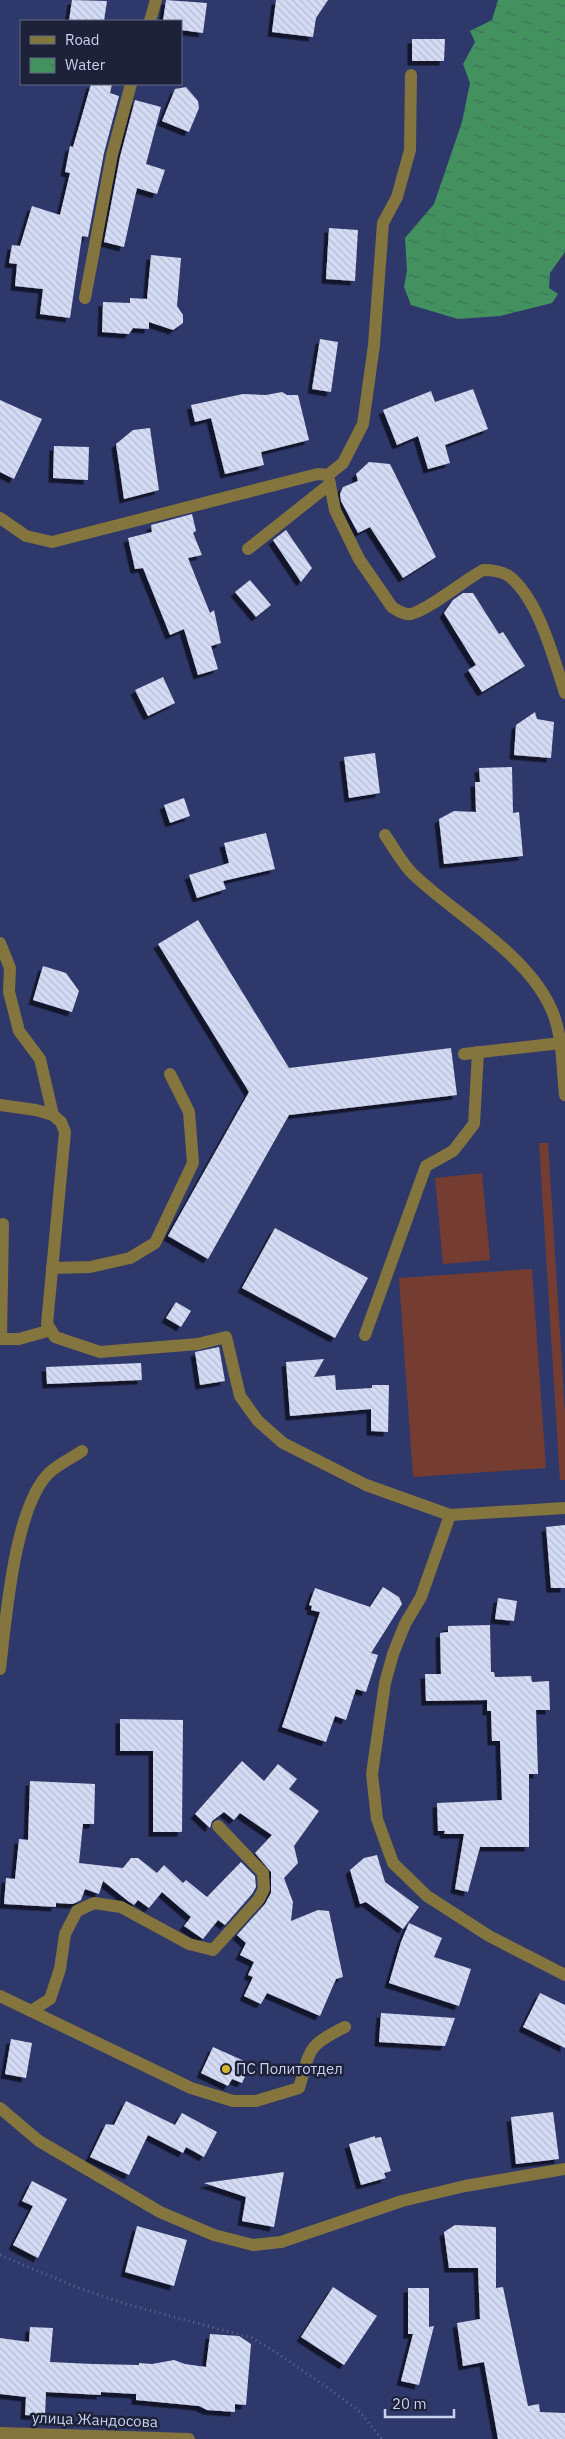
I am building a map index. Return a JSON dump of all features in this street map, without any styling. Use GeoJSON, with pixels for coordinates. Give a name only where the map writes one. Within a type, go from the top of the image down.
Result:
{"type":"FeatureCollection","features":[{"type":"Feature","properties":{"kind":"street"},"geometry":{"type":"LineString","coordinates":[[150,20],[156,0]]}},
{"type":"Feature","properties":{"kind":"street"},"geometry":{"type":"LineString","coordinates":[[248,549],[329,480],[343,463],[363,424],[374,345],[383,223],[397,197],[410,150],[411,75]]}},
{"type":"Feature","properties":{"kind":"street"},"geometry":{"type":"LineString","coordinates":[[85,298],[112,155],[131,85]]}},
{"type":"Feature","properties":{"kind":"street"},"geometry":{"type":"LineString","coordinates":[[0,518],[26,536],[52,542],[312,475],[329,480]]}},
{"type":"Feature","properties":{"kind":"street"},"geometry":{"type":"LineString","coordinates":[[329,480],[335,510],[359,559],[392,607],[400,612],[410,614],[425,607],[483,570],[494,570],[508,576],[526,594],[542,629],[565,693]]}},
{"type":"Feature","properties":{"kind":"street"},"geometry":{"type":"LineString","coordinates":[[386,835],[412,874],[514,959],[541,989],[553,1014],[561,1043],[565,1095]]}},
{"type":"Feature","properties":{"kind":"street"},"geometry":{"type":"LineString","coordinates":[[0,943],[10,968],[8,992],[19,1031],[40,1060],[53,1115]]}},
{"type":"Feature","properties":{"kind":"street"},"geometry":{"type":"LineString","coordinates":[[464,1054],[561,1043]]}},
{"type":"Feature","properties":{"kind":"street"},"geometry":{"type":"LineString","coordinates":[[365,1335],[426,1166],[453,1151],[474,1124],[478,1052]]}},
{"type":"Feature","properties":{"kind":"street"},"geometry":{"type":"LineString","coordinates":[[52,1268],[90,1267],[130,1258],[155,1243],[193,1163],[189,1112],[170,1074]]}},
{"type":"Feature","properties":{"kind":"street"},"geometry":{"type":"LineString","coordinates":[[0,1105],[36,1110],[53,1115],[61,1122],[64,1132],[48,1324],[55,1337],[100,1352],[198,1344],[226,1337],[240,1396],[258,1421],[283,1443],[366,1485],[450,1515],[565,1508]]}},
{"type":"Feature","properties":{"kind":"street"},"geometry":{"type":"LineString","coordinates":[[3,1224],[0,1339],[19,1339],[51,1330]]}},
{"type":"Feature","properties":{"kind":"street"},"geometry":{"type":"LineString","coordinates":[[0,1669],[9,1588],[27,1507],[50,1472],[82,1451]]}},
{"type":"Feature","properties":{"kind":"street"},"geometry":{"type":"LineString","coordinates":[[450,1515],[421,1597],[405,1624],[393,1654],[385,1683],[372,1774],[378,1819],[393,1863],[427,1896],[489,1936],[565,1975]]}},
{"type":"Feature","properties":{"kind":"street"},"geometry":{"type":"LineString","coordinates":[[31,2011],[50,2000],[60,1970],[65,1934],[77,1911],[94,1902],[121,1907],[189,1944],[213,1950],[259,1899],[264,1889],[263,1873],[218,1826]]}},
{"type":"Feature","properties":{"kind":"street"},"geometry":{"type":"LineString","coordinates":[[0,1996],[191,2088],[233,2101],[256,2101],[300,2088],[310,2049],[320,2039],[344,2027]]}},
{"type":"Feature","properties":{"kind":"street"},"geometry":{"type":"LineString","coordinates":[[0,2108],[39,2142],[160,2212],[214,2235],[253,2245],[281,2242],[411,2198],[465,2186],[565,2169]]}},
{"type":"Feature","properties":{"kind":"street","name":"улица Жандосова"},"geometry":{"type":"LineString","coordinates":[[0,2433],[189,2439]]}},
{"type":"Feature","properties":{"kind":"path"},"geometry":{"type":"LineString","coordinates":[[0,2255],[81,2289],[126,2304],[252,2338],[346,2401],[360,2412],[382,2439]]}},
{"type":"Feature","properties":{"kind":"shaded area"},"geometry":{"type":"Polygon","coordinates":[[[539,1143],[548,1143],[565,1412],[565,1480],[560,1480],[539,1143]]]}},
{"type":"Feature","properties":{"kind":"shaded area"},"geometry":{"type":"Polygon","coordinates":[[[482,1173],[490,1260],[443,1264],[435,1178],[482,1173]]]}},
{"type":"Feature","properties":{"kind":"shaded area"},"geometry":{"type":"Polygon","coordinates":[[[532,1269],[546,1468],[413,1477],[399,1278],[532,1269]]]}},
{"type":"Feature","properties":{"kind":"water"},"geometry":{"type":"Polygon","coordinates":[[[498,0],[565,0],[565,252],[550,273],[549,288],[558,294],[552,303],[500,316],[458,319],[411,305],[404,287],[407,271],[405,238],[434,204],[462,122],[470,83],[463,64],[475,42],[470,31],[492,20],[498,0]]]}},
{"type":"Feature","properties":{"kind":"building"},"geometry":{"type":"Polygon","coordinates":[[[72,0],[107,1],[104,20],[69,20],[72,0]]]}},
{"type":"Feature","properties":{"kind":"building"},"geometry":{"type":"Polygon","coordinates":[[[166,0],[207,3],[203,33],[182,30],[182,20],[163,20],[166,0]]]}},
{"type":"Feature","properties":{"kind":"building"},"geometry":{"type":"Polygon","coordinates":[[[276,0],[328,0],[316,18],[313,37],[272,32],[276,0]]]}},
{"type":"Feature","properties":{"kind":"building"},"geometry":{"type":"Polygon","coordinates":[[[412,39],[445,39],[444,61],[412,61],[412,39]]]}},
{"type":"Feature","properties":{"kind":"building"},"geometry":{"type":"Polygon","coordinates":[[[91,85],[112,85],[110,93],[119,96],[104,153],[88,237],[82,236],[70,318],[40,314],[43,289],[15,286],[17,264],[9,263],[12,245],[20,246],[32,206],[60,215],[70,173],[65,172],[70,146],[73,147],[91,85]]]}},
{"type":"Feature","properties":{"kind":"building"},"geometry":{"type":"Polygon","coordinates":[[[186,87],[198,101],[199,108],[189,132],[162,121],[175,89],[186,87]]]}},
{"type":"Feature","properties":{"kind":"building"},"geometry":{"type":"Polygon","coordinates":[[[135,100],[161,107],[146,164],[165,170],[157,194],[137,188],[124,247],[104,242],[120,157],[135,100]]]}},
{"type":"Feature","properties":{"kind":"building"},"geometry":{"type":"Polygon","coordinates":[[[329,228],[358,230],[355,281],[326,279],[329,228]]]}},
{"type":"Feature","properties":{"kind":"building"},"geometry":{"type":"Polygon","coordinates":[[[151,255],[181,258],[177,306],[183,315],[183,323],[173,330],[149,322],[149,329],[133,328],[129,334],[102,332],[103,302],[130,303],[130,298],[147,299],[151,255]]]}},
{"type":"Feature","properties":{"kind":"building"},"geometry":{"type":"Polygon","coordinates":[[[320,339],[338,342],[331,392],[312,389],[320,339]]]}},
{"type":"Feature","properties":{"kind":"building"},"geometry":{"type":"Polygon","coordinates":[[[473,389],[488,429],[445,445],[450,463],[428,469],[418,436],[397,445],[383,410],[431,391],[435,402],[473,389]]]}},
{"type":"Feature","properties":{"kind":"building"},"geometry":{"type":"Polygon","coordinates":[[[282,392],[287,395],[298,395],[309,440],[261,452],[264,465],[225,474],[211,418],[195,422],[191,405],[243,394],[266,395],[282,392]]]}},
{"type":"Feature","properties":{"kind":"building"},"geometry":{"type":"Polygon","coordinates":[[[0,400],[42,419],[14,479],[0,472],[0,400]]]}},
{"type":"Feature","properties":{"kind":"building"},"geometry":{"type":"Polygon","coordinates":[[[150,428],[159,490],[124,499],[116,444],[133,430],[150,428]]]}},
{"type":"Feature","properties":{"kind":"building"},"geometry":{"type":"Polygon","coordinates":[[[54,446],[89,447],[88,480],[53,478],[54,446]]]}},
{"type":"Feature","properties":{"kind":"building"},"geometry":{"type":"Polygon","coordinates":[[[369,462],[390,464],[436,557],[403,578],[370,527],[358,533],[341,501],[340,494],[343,487],[358,481],[356,474],[369,462]]]}},
{"type":"Feature","properties":{"kind":"building"},"geometry":{"type":"Polygon","coordinates":[[[192,514],[196,531],[193,533],[202,555],[188,558],[210,613],[214,610],[221,643],[211,646],[218,669],[198,675],[184,629],[170,635],[143,568],[135,569],[128,538],[152,532],[151,525],[192,514]]]}},
{"type":"Feature","properties":{"kind":"building"},"geometry":{"type":"Polygon","coordinates":[[[286,530],[312,568],[301,582],[273,540],[286,530]]]}},
{"type":"Feature","properties":{"kind":"building"},"geometry":{"type":"Polygon","coordinates":[[[250,580],[271,605],[256,617],[235,592],[250,580]]]}},
{"type":"Feature","properties":{"kind":"building"},"geometry":{"type":"Polygon","coordinates":[[[463,593],[473,593],[499,634],[503,632],[525,666],[482,692],[468,670],[476,665],[444,613],[453,600],[463,593]]]}},
{"type":"Feature","properties":{"kind":"building"},"geometry":{"type":"Polygon","coordinates":[[[163,677],[175,703],[148,716],[135,690],[163,677]]]}},
{"type":"Feature","properties":{"kind":"building"},"geometry":{"type":"Polygon","coordinates":[[[535,712],[537,719],[554,722],[551,758],[514,755],[516,725],[535,712]]]}},
{"type":"Feature","properties":{"kind":"building"},"geometry":{"type":"Polygon","coordinates":[[[375,753],[380,793],[349,798],[344,757],[375,753]]]}},
{"type":"Feature","properties":{"kind":"building"},"geometry":{"type":"Polygon","coordinates":[[[512,767],[513,813],[519,812],[523,856],[444,864],[439,819],[454,811],[476,812],[475,782],[480,782],[479,768],[512,767]]]}},
{"type":"Feature","properties":{"kind":"building"},"geometry":{"type":"Polygon","coordinates":[[[184,798],[190,816],[170,823],[164,805],[184,798]]]}},
{"type":"Feature","properties":{"kind":"building"},"geometry":{"type":"Polygon","coordinates":[[[266,833],[275,869],[223,881],[226,889],[197,898],[189,875],[229,863],[224,843],[266,833]]]}},
{"type":"Feature","properties":{"kind":"building"},"geometry":{"type":"Polygon","coordinates":[[[198,920],[289,1068],[451,1048],[457,1095],[289,1115],[208,1259],[168,1236],[249,1092],[158,944],[198,920]]]}},
{"type":"Feature","properties":{"kind":"building"},"geometry":{"type":"Polygon","coordinates":[[[43,966],[66,973],[79,991],[72,1012],[33,1000],[43,966]]]}},
{"type":"Feature","properties":{"kind":"building"},"geometry":{"type":"Polygon","coordinates":[[[275,1228],[368,1278],[335,1338],[242,1288],[275,1228]]]}},
{"type":"Feature","properties":{"kind":"building"},"geometry":{"type":"Polygon","coordinates":[[[176,1302],[191,1311],[181,1327],[166,1318],[176,1302]]]}},
{"type":"Feature","properties":{"kind":"building"},"geometry":{"type":"Polygon","coordinates":[[[219,1347],[225,1381],[200,1385],[195,1352],[219,1347]]]}},
{"type":"Feature","properties":{"kind":"building"},"geometry":{"type":"Polygon","coordinates":[[[324,1359],[314,1377],[335,1375],[336,1390],[372,1388],[372,1385],[389,1385],[388,1432],[371,1431],[371,1409],[290,1416],[286,1362],[324,1359]]]}},
{"type":"Feature","properties":{"kind":"building"},"geometry":{"type":"Polygon","coordinates":[[[141,1363],[142,1380],[47,1384],[46,1367],[141,1363]]]}},
{"type":"Feature","properties":{"kind":"building"},"geometry":{"type":"Polygon","coordinates":[[[565,1525],[565,1588],[551,1588],[546,1527],[565,1525]]]}},
{"type":"Feature","properties":{"kind":"building"},"geometry":{"type":"Polygon","coordinates":[[[383,1587],[399,1597],[402,1604],[371,1653],[378,1655],[366,1692],[356,1689],[346,1720],[335,1716],[326,1742],[282,1727],[320,1612],[311,1610],[312,1606],[309,1605],[315,1588],[370,1607],[383,1587]]]}},
{"type":"Feature","properties":{"kind":"building"},"geometry":{"type":"Polygon","coordinates":[[[498,1598],[517,1601],[514,1621],[495,1619],[498,1598]]]}},
{"type":"Feature","properties":{"kind":"building"},"geometry":{"type":"Polygon","coordinates":[[[490,1625],[491,1672],[494,1672],[495,1677],[531,1676],[532,1682],[549,1681],[550,1710],[536,1710],[538,1774],[529,1774],[529,1847],[480,1847],[468,1892],[455,1889],[464,1834],[444,1834],[445,1831],[438,1831],[437,1803],[502,1800],[500,1741],[492,1741],[491,1711],[487,1711],[487,1700],[426,1701],[425,1674],[441,1674],[440,1633],[448,1632],[448,1626],[490,1625]]]}},
{"type":"Feature","properties":{"kind":"building"},"geometry":{"type":"Polygon","coordinates":[[[120,1719],[183,1720],[182,1832],[153,1832],[153,1751],[120,1751],[120,1719]]]}},
{"type":"Feature","properties":{"kind":"building"},"geometry":{"type":"Polygon","coordinates":[[[242,1761],[264,1781],[278,1764],[297,1779],[289,1789],[319,1811],[294,1846],[298,1863],[284,1878],[293,1902],[291,1921],[318,1910],[329,1911],[343,1977],[336,1979],[320,2016],[267,1993],[261,2004],[244,1996],[253,1977],[248,1975],[254,1962],[240,1955],[246,1943],[237,1935],[265,1904],[271,1893],[271,1872],[255,1853],[272,1835],[240,1813],[234,1820],[224,1812],[212,1821],[210,1828],[195,1814],[242,1761]]]}},
{"type":"Feature","properties":{"kind":"building"},"geometry":{"type":"Polygon","coordinates":[[[30,1781],[95,1784],[94,1824],[83,1824],[79,1863],[123,1868],[131,1858],[138,1858],[157,1873],[164,1865],[183,1883],[186,1880],[207,1897],[241,1862],[255,1876],[256,1887],[225,1925],[218,1920],[203,1939],[184,1926],[191,1917],[162,1892],[149,1908],[138,1900],[134,1905],[103,1881],[99,1894],[85,1889],[81,1900],[73,1904],[56,1903],[56,1907],[4,1904],[6,1878],[15,1879],[19,1839],[28,1840],[30,1781]]]}},
{"type":"Feature","properties":{"kind":"building"},"geometry":{"type":"Polygon","coordinates":[[[377,1855],[385,1882],[419,1907],[403,1929],[366,1902],[360,1904],[350,1870],[364,1858],[377,1855]]]}},
{"type":"Feature","properties":{"kind":"building"},"geometry":{"type":"Polygon","coordinates":[[[409,1923],[442,1938],[434,1957],[471,1969],[459,2006],[389,1983],[401,1942],[409,1923]]]}},
{"type":"Feature","properties":{"kind":"building"},"geometry":{"type":"Polygon","coordinates":[[[540,1993],[565,2005],[565,2048],[523,2027],[540,1993]]]}},
{"type":"Feature","properties":{"kind":"building"},"geometry":{"type":"Polygon","coordinates":[[[381,2013],[455,2018],[445,2046],[379,2042],[381,2013]]]}},
{"type":"Feature","properties":{"kind":"building"},"geometry":{"type":"Polygon","coordinates":[[[11,2039],[32,2043],[26,2078],[5,2074],[11,2039]]]}},
{"type":"Feature","properties":{"kind":"building","name":"ПС Политотдел"},"geometry":{"type":"Polygon","coordinates":[[[213,2047],[251,2064],[242,2083],[232,2079],[228,2086],[201,2073],[213,2047]]]}},
{"type":"Feature","properties":{"kind":"building"},"geometry":{"type":"Polygon","coordinates":[[[126,2101],[175,2125],[182,2113],[217,2132],[204,2157],[186,2147],[183,2153],[148,2135],[129,2175],[90,2157],[106,2124],[114,2125],[126,2101]]]}},
{"type":"Feature","properties":{"kind":"building"},"geometry":{"type":"Polygon","coordinates":[[[553,2112],[559,2159],[516,2164],[511,2117],[553,2112]]]}},
{"type":"Feature","properties":{"kind":"building"},"geometry":{"type":"Polygon","coordinates":[[[375,2136],[375,2138],[381,2137],[391,2171],[384,2173],[386,2178],[361,2185],[349,2144],[375,2136]]]}},
{"type":"Feature","properties":{"kind":"building"},"geometry":{"type":"Polygon","coordinates":[[[284,2172],[274,2227],[242,2221],[246,2197],[204,2183],[284,2172]]]}},
{"type":"Feature","properties":{"kind":"building"},"geometry":{"type":"Polygon","coordinates":[[[32,2181],[67,2199],[38,2258],[13,2245],[33,2206],[22,2201],[32,2181]]]}},
{"type":"Feature","properties":{"kind":"building"},"geometry":{"type":"Polygon","coordinates":[[[455,2225],[496,2227],[496,2288],[503,2287],[528,2406],[539,2404],[540,2412],[565,2413],[565,2439],[498,2439],[484,2362],[463,2366],[457,2323],[480,2319],[478,2268],[449,2268],[444,2232],[455,2225]]]}},
{"type":"Feature","properties":{"kind":"building"},"geometry":{"type":"Polygon","coordinates":[[[137,2226],[187,2240],[174,2286],[125,2272],[137,2226]]]}},
{"type":"Feature","properties":{"kind":"building"},"geometry":{"type":"Polygon","coordinates":[[[333,2287],[377,2316],[344,2365],[301,2337],[333,2287]]]}},
{"type":"Feature","properties":{"kind":"building"},"geometry":{"type":"Polygon","coordinates":[[[408,2288],[429,2288],[429,2327],[434,2326],[419,2385],[401,2381],[413,2334],[408,2334],[408,2288]]]}},
{"type":"Feature","properties":{"kind":"building"},"geometry":{"type":"Polygon","coordinates":[[[30,2327],[53,2328],[50,2362],[93,2364],[139,2365],[139,2363],[152,2364],[174,2360],[185,2364],[206,2367],[210,2334],[239,2336],[251,2344],[246,2405],[235,2404],[235,2412],[207,2410],[199,2406],[136,2400],[136,2394],[101,2392],[101,2395],[46,2392],[45,2416],[25,2415],[26,2397],[0,2394],[0,2338],[29,2342],[30,2327]]]}},
{"type":"Feature","properties":{"kind":"place","name":"ПС Политотдел"},"geometry":{"type":"Point","coordinates":[226,2069]}}]}
